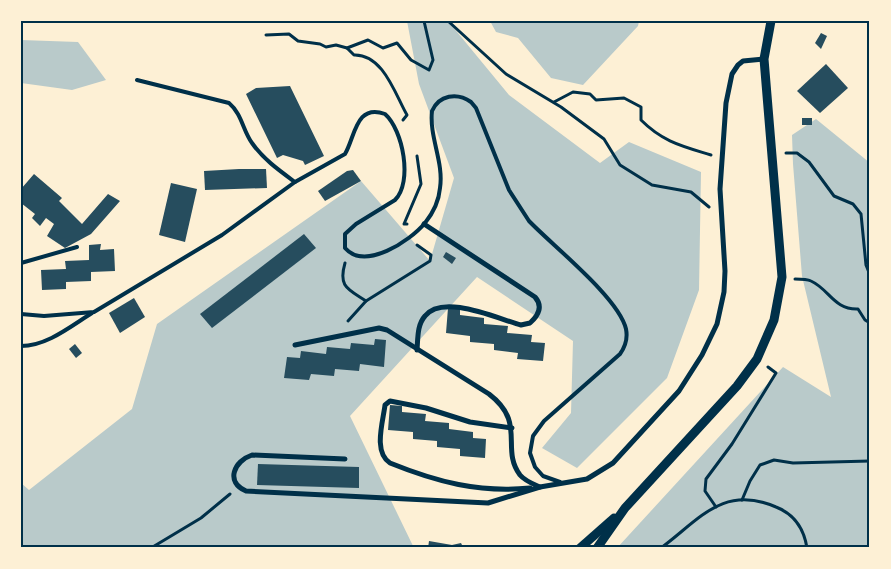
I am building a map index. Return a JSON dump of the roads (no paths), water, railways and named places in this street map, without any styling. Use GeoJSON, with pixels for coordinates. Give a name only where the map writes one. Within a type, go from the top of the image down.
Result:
{"type":"FeatureCollection","features":[{"type":"Feature","properties":{"kind":"street"},"geometry":{"type":"LineString","coordinates":[[580,548],[625,508],[713,413],[757,359],[774,320],[782,277],[764,59],[771,21]]}},
{"type":"Feature","properties":{"kind":"street"},"geometry":{"type":"LineString","coordinates":[[512,428],[470,422],[426,408],[390,401],[385,405],[381,449],[384,458],[390,463],[459,486],[508,490],[570,483],[592,477],[613,463],[670,403],[692,372],[708,344],[722,308],[725,272],[720,158],[726,103],[732,74],[743,61],[764,59]]}},
{"type":"Feature","properties":{"kind":"street"},"geometry":{"type":"LineString","coordinates":[[417,350],[420,326],[424,316],[435,309],[442,307],[464,308],[521,325],[530,323],[539,311],[540,304],[535,297],[424,224]]}},
{"type":"Feature","properties":{"kind":"street"},"geometry":{"type":"LineString","coordinates":[[295,345],[384,329],[496,399],[506,410],[512,428],[517,470],[524,479],[540,487]]}},
{"type":"Feature","properties":{"kind":"street"},"geometry":{"type":"LineString","coordinates":[[345,460],[252,455],[245,457],[234,470],[234,480],[238,488],[246,491],[477,503],[496,502],[540,487]]}},
{"type":"Feature","properties":{"kind":"street"},"geometry":{"type":"LineString","coordinates":[[597,548],[625,508]]}},
{"type":"Feature","properties":{"kind":"lane"},"geometry":{"type":"LineString","coordinates":[[137,80],[229,103],[236,111],[252,143],[277,169],[295,182]]}},
{"type":"Feature","properties":{"kind":"lane"},"geometry":{"type":"LineString","coordinates":[[21,346],[32,346],[51,338],[222,235],[295,182],[345,154],[356,125],[365,114],[380,112],[388,117],[404,158],[405,175],[402,190],[395,200],[349,229],[343,240],[348,251],[358,256],[375,255],[390,249],[409,238],[424,224],[434,208],[441,181],[432,111],[434,105],[446,97],[460,97],[471,102],[476,108],[509,190],[524,214],[616,308],[627,331],[626,343],[620,354],[544,421],[531,441],[531,457],[538,472],[550,480],[570,483]]}},
{"type":"Feature","properties":{"kind":"lane"},"geometry":{"type":"LineString","coordinates":[[21,263],[77,247]]}},
{"type":"Feature","properties":{"kind":"lane"},"geometry":{"type":"LineString","coordinates":[[21,314],[44,316],[94,312]]}}]}
